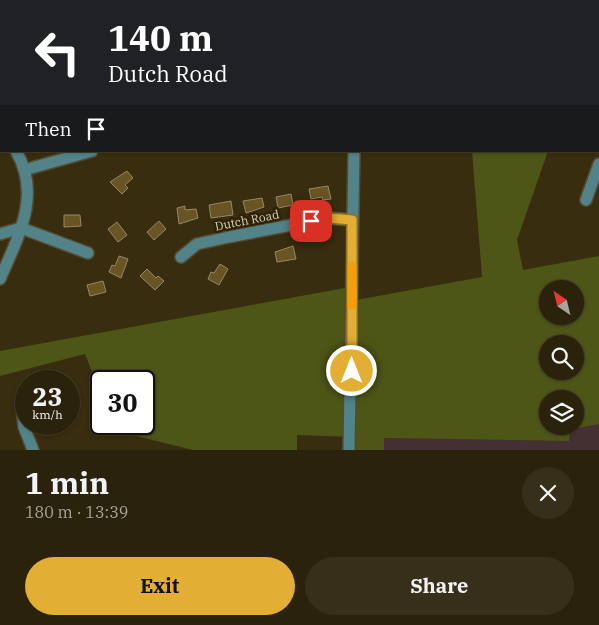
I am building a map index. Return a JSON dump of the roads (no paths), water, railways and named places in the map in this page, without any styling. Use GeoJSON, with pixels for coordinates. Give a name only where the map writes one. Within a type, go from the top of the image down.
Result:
{"type":"FeatureCollection","features":[{"type":"Feature","properties":{"kind":"main road"},"geometry":{"type":"LineString","coordinates":[[19,0],[59,0]]}},
{"type":"Feature","properties":{"kind":"street"},"geometry":{"type":"LineString","coordinates":[[0,278],[27,210],[28,184],[16,152]]}},
{"type":"Feature","properties":{"kind":"street"},"geometry":{"type":"LineString","coordinates":[[24,170],[88,152]]}},
{"type":"Feature","properties":{"kind":"street"},"geometry":{"type":"LineString","coordinates":[[349,450],[354,152]]}},
{"type":"Feature","properties":{"kind":"street"},"geometry":{"type":"LineString","coordinates":[[586,200],[599,164]]}},
{"type":"Feature","properties":{"kind":"street","name":"Dutch Road"},"geometry":{"type":"LineString","coordinates":[[181,257],[197,244],[228,237],[328,218],[352,220]]}},
{"type":"Feature","properties":{"kind":"street"},"geometry":{"type":"LineString","coordinates":[[0,234],[21,228],[88,253]]}},
{"type":"Feature","properties":{"kind":"street"},"geometry":{"type":"LineString","coordinates":[[27,435],[34,450]]}}]}
